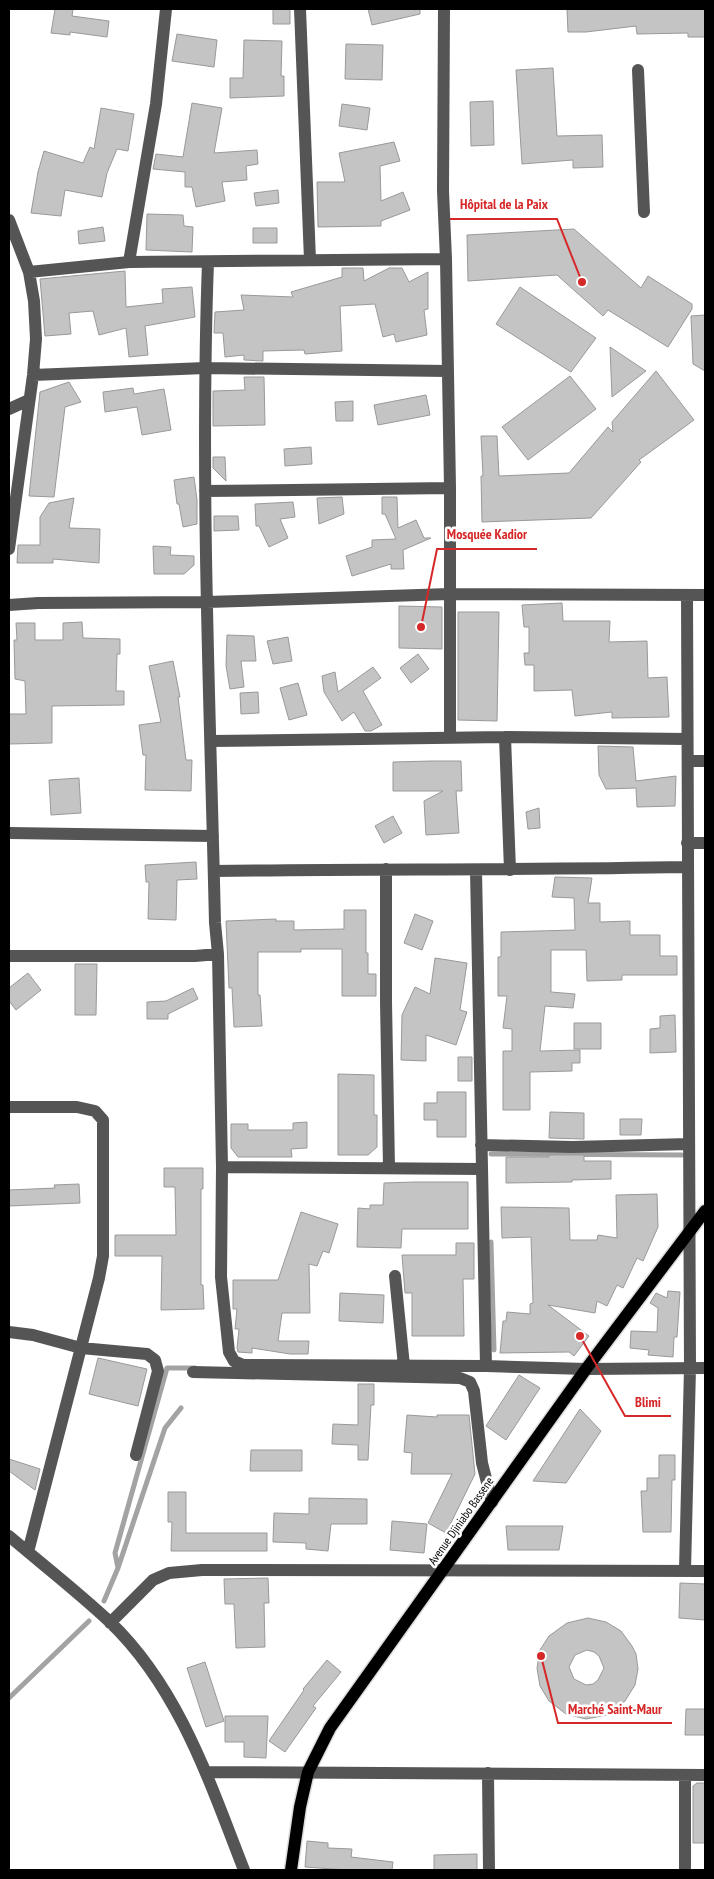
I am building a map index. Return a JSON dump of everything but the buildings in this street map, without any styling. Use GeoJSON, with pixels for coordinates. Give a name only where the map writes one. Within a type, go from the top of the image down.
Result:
{"type":"FeatureCollection","features":[{"type":"Feature","properties":{"kind":"main road","name":"Avenue Djiniabo Bassene"},"geometry":{"type":"LineString","coordinates":[[291,1870],[300,1807],[308,1772],[330,1728],[586,1369],[690,1234],[705,1211]]}},
{"type":"Feature","properties":{"kind":"street"},"geometry":{"type":"LineString","coordinates":[[130,262],[156,104],[166,9]]}},
{"type":"Feature","properties":{"kind":"street"},"geometry":{"type":"LineString","coordinates":[[300,9],[310,260]]}},
{"type":"Feature","properties":{"kind":"street"},"geometry":{"type":"LineString","coordinates":[[444,9],[443,191],[450,488],[450,738]]}},
{"type":"Feature","properties":{"kind":"street"},"geometry":{"type":"LineString","coordinates":[[638,70],[644,212]]}},
{"type":"Feature","properties":{"kind":"street"},"geometry":{"type":"LineString","coordinates":[[9,220],[29,272],[34,301],[36,339],[9,549]]}},
{"type":"Feature","properties":{"kind":"street"},"geometry":{"type":"LineString","coordinates":[[29,272],[130,262],[446,259]]}},
{"type":"Feature","properties":{"kind":"street"},"geometry":{"type":"LineString","coordinates":[[208,262],[205,368],[207,602],[214,923],[218,954],[222,1167],[221,1277],[229,1352],[234,1361],[242,1365],[486,1366],[586,1369],[705,1368]]}},
{"type":"Feature","properties":{"kind":"street"},"geometry":{"type":"LineString","coordinates":[[32,375],[205,368],[448,371]]}},
{"type":"Feature","properties":{"kind":"street"},"geometry":{"type":"LineString","coordinates":[[9,409],[29,400]]}},
{"type":"Feature","properties":{"kind":"street"},"geometry":{"type":"LineString","coordinates":[[205,491],[450,488]]}},
{"type":"Feature","properties":{"kind":"street"},"geometry":{"type":"LineString","coordinates":[[9,604],[207,602],[449,594],[705,595]]}},
{"type":"Feature","properties":{"kind":"street"},"geometry":{"type":"LineString","coordinates":[[685,1570],[690,1368],[687,595]]}},
{"type":"Feature","properties":{"kind":"street"},"geometry":{"type":"LineString","coordinates":[[211,741],[505,737],[687,739]]}},
{"type":"Feature","properties":{"kind":"street"},"geometry":{"type":"LineString","coordinates":[[505,737],[510,870]]}},
{"type":"Feature","properties":{"kind":"street"},"geometry":{"type":"LineString","coordinates":[[688,761],[705,761]]}},
{"type":"Feature","properties":{"kind":"street"},"geometry":{"type":"LineString","coordinates":[[9,833],[213,836]]}},
{"type":"Feature","properties":{"kind":"street"},"geometry":{"type":"LineString","coordinates":[[687,843],[705,843]]}},
{"type":"Feature","properties":{"kind":"street"},"geometry":{"type":"LineString","coordinates":[[214,871],[510,870],[687,867]]}},
{"type":"Feature","properties":{"kind":"street"},"geometry":{"type":"LineString","coordinates":[[386,869],[386,1002],[390,1167]]}},
{"type":"Feature","properties":{"kind":"street"},"geometry":{"type":"LineString","coordinates":[[476,870],[486,1366]]}},
{"type":"Feature","properties":{"kind":"street"},"geometry":{"type":"LineString","coordinates":[[9,956],[194,956],[218,954]]}},
{"type":"Feature","properties":{"kind":"street"},"geometry":{"type":"LineString","coordinates":[[9,1107],[77,1107],[95,1111],[103,1120],[103,1256],[28,1552]]}},
{"type":"Feature","properties":{"kind":"street"},"geometry":{"type":"LineString","coordinates":[[481,1145],[573,1147],[689,1144]]}},
{"type":"Feature","properties":{"kind":"street"},"geometry":{"type":"LineString","coordinates":[[222,1167],[481,1169]]}},
{"type":"Feature","properties":{"kind":"street"},"geometry":{"type":"LineString","coordinates":[[396,1276],[404,1366]]}},
{"type":"Feature","properties":{"kind":"street"},"geometry":{"type":"LineString","coordinates":[[9,1332],[33,1335],[81,1348],[147,1354],[155,1360],[158,1371],[136,1454]]}},
{"type":"Feature","properties":{"kind":"street"},"geometry":{"type":"LineString","coordinates":[[193,1372],[460,1378],[470,1382],[474,1392],[482,1463],[492,1502]]}},
{"type":"Feature","properties":{"kind":"street"},"geometry":{"type":"LineString","coordinates":[[9,1536],[110,1623],[145,1663],[186,1728],[206,1772],[244,1870]]}},
{"type":"Feature","properties":{"kind":"street"},"geometry":{"type":"LineString","coordinates":[[110,1623],[153,1580],[169,1573],[202,1570],[705,1570]]}},
{"type":"Feature","properties":{"kind":"street"},"geometry":{"type":"LineString","coordinates":[[206,1772],[705,1775]]}},
{"type":"Feature","properties":{"kind":"street"},"geometry":{"type":"LineString","coordinates":[[488,1773],[489,1870]]}},
{"type":"Feature","properties":{"kind":"street"},"geometry":{"type":"LineString","coordinates":[[685,1775],[685,1870]]}},
{"type":"Feature","properties":{"kind":"waterway"},"geometry":{"type":"LineString","coordinates":[[491,1154],[682,1155]]}},
{"type":"Feature","properties":{"kind":"waterway"},"geometry":{"type":"LineString","coordinates":[[491,1242],[494,1350]]}},
{"type":"Feature","properties":{"kind":"waterway"},"geometry":{"type":"LineString","coordinates":[[118,1568],[115,1553],[167,1368],[195,1368]]}},
{"type":"Feature","properties":{"kind":"waterway"},"geometry":{"type":"LineString","coordinates":[[104,1601],[118,1568],[165,1428],[181,1408]]}},
{"type":"Feature","properties":{"kind":"waterway"},"geometry":{"type":"LineString","coordinates":[[9,1698],[89,1621]]}},
{"type":"Feature","properties":{"kind":"place","name":"Hôpital de la Paix"},"geometry":{"type":"Point","coordinates":[582,282]}},
{"type":"Feature","properties":{"kind":"place","name":"Mosquée Kadior"},"geometry":{"type":"Point","coordinates":[421,627]}},
{"type":"Feature","properties":{"kind":"place","name":"Blimi"},"geometry":{"type":"Point","coordinates":[580,1336]}},
{"type":"Feature","properties":{"kind":"place","name":"Marché Saint-Maur"},"geometry":{"type":"Point","coordinates":[541,1656]}}]}
